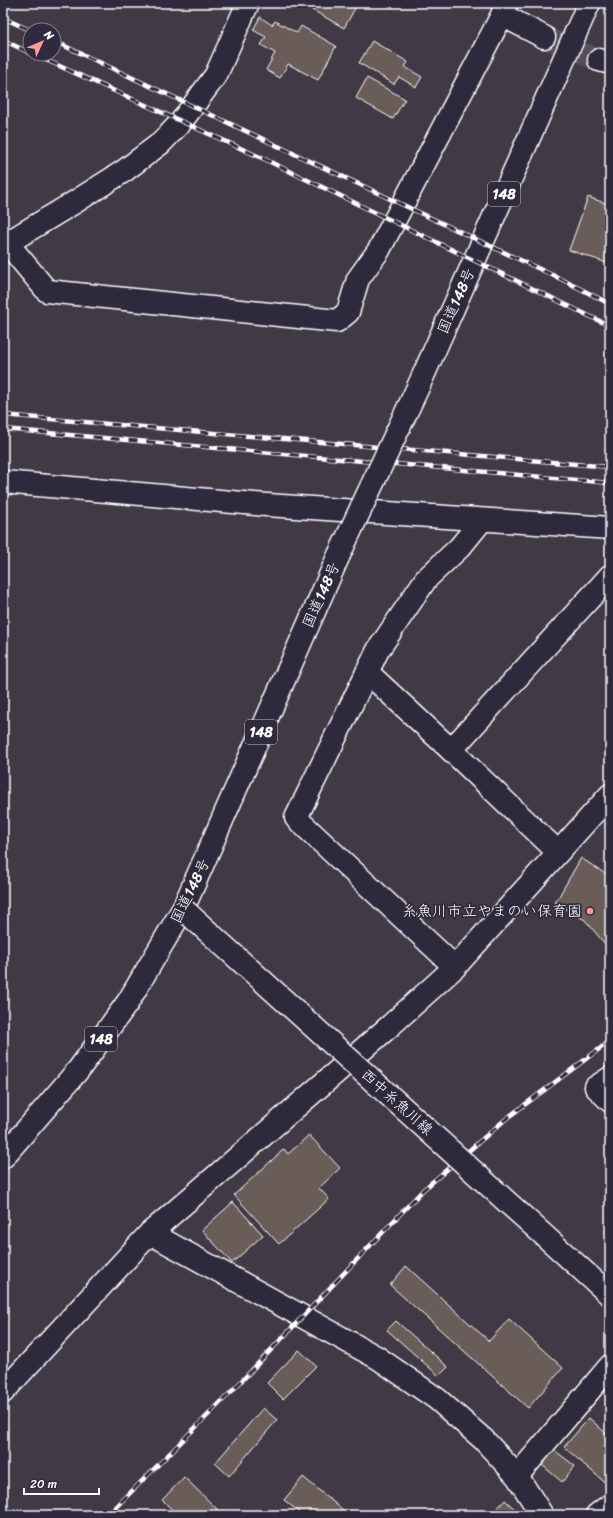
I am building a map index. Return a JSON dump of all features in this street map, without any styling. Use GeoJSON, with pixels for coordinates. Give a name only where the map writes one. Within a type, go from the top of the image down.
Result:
{"type":"FeatureCollection","features":[{"type":"Feature","properties":{"kind":"main road"},"geometry":{"type":"LineString","coordinates":[[248,3],[216,75],[181,122],[160,143],[124,171],[75,202],[4,242],[47,291],[337,321],[348,312],[358,279],[379,250],[504,9],[544,37]]}},
{"type":"Feature","properties":{"kind":"main road","name":"国道148号"},"geometry":{"type":"LineString","coordinates":[[3,1157],[79,1069],[128,1002],[183,909],[339,555],[419,385],[589,3]]}},
{"type":"Feature","properties":{"kind":"main road"},"geometry":{"type":"LineString","coordinates":[[3,482],[267,505],[610,528]]}},
{"type":"Feature","properties":{"kind":"main road"},"geometry":{"type":"LineString","coordinates":[[455,967],[296,818],[378,650],[426,579],[460,547],[482,520]]}},
{"type":"Feature","properties":{"kind":"main road"},"geometry":{"type":"LineString","coordinates":[[451,750],[610,576]]}},
{"type":"Feature","properties":{"kind":"main road"},"geometry":{"type":"LineString","coordinates":[[367,672],[558,852]]}},
{"type":"Feature","properties":{"kind":"main road"},"geometry":{"type":"LineString","coordinates":[[3,1392],[150,1233],[391,1025],[455,967],[610,795]]}},
{"type":"Feature","properties":{"kind":"main road","name":"西中糸魚川線"},"geometry":{"type":"LineString","coordinates":[[183,909],[610,1295]]}},
{"type":"Feature","properties":{"kind":"main road"},"geometry":{"type":"LineString","coordinates":[[610,1078],[596,1087],[610,1101]]}},
{"type":"Feature","properties":{"kind":"main road"},"geometry":{"type":"LineString","coordinates":[[150,1233],[378,1358],[436,1399],[484,1440],[518,1476],[542,1515]]}},
{"type":"Feature","properties":{"kind":"main road"},"geometry":{"type":"LineString","coordinates":[[518,1476],[610,1366]]}},
{"type":"Feature","properties":{"kind":"main road"},"geometry":{"type":"LineString","coordinates":[[596,1515],[610,1505]]}},
{"type":"Feature","properties":{"kind":"building"},"geometry":{"type":"Polygon","coordinates":[[[300,3],[358,3],[344,28],[300,3]]]}},
{"type":"Feature","properties":{"kind":"building"},"geometry":{"type":"Polygon","coordinates":[[[260,17],[272,25],[275,21],[297,33],[301,26],[336,46],[318,80],[288,64],[280,78],[266,70],[275,53],[261,45],[266,37],[253,30],[260,17]]]}},
{"type":"Feature","properties":{"kind":"building"},"geometry":{"type":"Polygon","coordinates":[[[372,41],[408,62],[405,67],[422,77],[416,87],[399,77],[394,84],[359,63],[372,41]]]}},
{"type":"Feature","properties":{"kind":"building"},"geometry":{"type":"Polygon","coordinates":[[[367,78],[405,99],[393,119],[356,98],[367,78]]]}},
{"type":"Feature","properties":{"kind":"building"},"geometry":{"type":"Polygon","coordinates":[[[588,197],[610,205],[610,264],[569,250],[588,197]]]}},
{"type":"Feature","properties":{"kind":"building","name":"糸魚川市立やまのい保育園"},"geometry":{"type":"Polygon","coordinates":[[[581,858],[610,877],[610,950],[585,920],[555,903],[581,858]]]}},
{"type":"Feature","properties":{"kind":"building"},"geometry":{"type":"Polygon","coordinates":[[[309,1135],[340,1168],[319,1188],[329,1199],[279,1244],[234,1195],[284,1149],[288,1154],[309,1135]]]}},
{"type":"Feature","properties":{"kind":"building"},"geometry":{"type":"Polygon","coordinates":[[[233,1202],[263,1235],[232,1263],[202,1230],[233,1202]]]}},
{"type":"Feature","properties":{"kind":"building"},"geometry":{"type":"Polygon","coordinates":[[[406,1266],[489,1341],[509,1319],[563,1368],[528,1408],[390,1285],[406,1266]]]}},
{"type":"Feature","properties":{"kind":"building"},"geometry":{"type":"Polygon","coordinates":[[[396,1321],[448,1367],[439,1376],[387,1330],[396,1321]]]}},
{"type":"Feature","properties":{"kind":"building"},"geometry":{"type":"Polygon","coordinates":[[[299,1350],[316,1366],[283,1399],[267,1383],[299,1350]]]}},
{"type":"Feature","properties":{"kind":"building"},"geometry":{"type":"Polygon","coordinates":[[[263,1408],[277,1420],[229,1476],[215,1463],[263,1408]]]}},
{"type":"Feature","properties":{"kind":"building"},"geometry":{"type":"Polygon","coordinates":[[[589,1418],[610,1437],[609,1486],[564,1447],[589,1418]]]}},
{"type":"Feature","properties":{"kind":"building"},"geometry":{"type":"Polygon","coordinates":[[[554,1450],[575,1466],[562,1482],[542,1465],[554,1450]]]}},
{"type":"Feature","properties":{"kind":"building"},"geometry":{"type":"Polygon","coordinates":[[[184,1477],[218,1510],[213,1515],[178,1515],[162,1500],[184,1477]]]}},
{"type":"Feature","properties":{"kind":"building"},"geometry":{"type":"Polygon","coordinates":[[[303,1477],[349,1515],[303,1515],[284,1500],[303,1477]]]}},
{"type":"Feature","properties":{"kind":"building"},"geometry":{"type":"Polygon","coordinates":[[[505,1500],[521,1515],[491,1515],[505,1500]]]}},
{"type":"Feature","properties":{"kind":"tunnel"},"geometry":{"type":"LineString","coordinates":[[544,37],[599,60]]}},
{"type":"Feature","properties":{"kind":"railway"},"geometry":{"type":"LineString","coordinates":[[3,18],[22,26]]}},
{"type":"Feature","properties":{"kind":"railway"},"geometry":{"type":"LineString","coordinates":[[3,40],[22,49]]}},
{"type":"Feature","properties":{"kind":"railway"},"geometry":{"type":"LineString","coordinates":[[62,45],[565,281],[610,304]]}},
{"type":"Feature","properties":{"kind":"railway"},"geometry":{"type":"LineString","coordinates":[[51,62],[262,158],[610,326]]}},
{"type":"Feature","properties":{"kind":"railway"},"geometry":{"type":"LineString","coordinates":[[3,415],[610,467]]}},
{"type":"Feature","properties":{"kind":"railway"},"geometry":{"type":"LineString","coordinates":[[3,429],[610,483]]}},
{"type":"Feature","properties":{"kind":"railway"},"geometry":{"type":"LineString","coordinates":[[108,1515],[231,1392],[423,1190],[507,1118],[610,1041]]}},
{"type":"Feature","properties":{"kind":"place","name":"糸魚川市立やまのい保育園"},"geometry":{"type":"Point","coordinates":[590,911]}}]}
